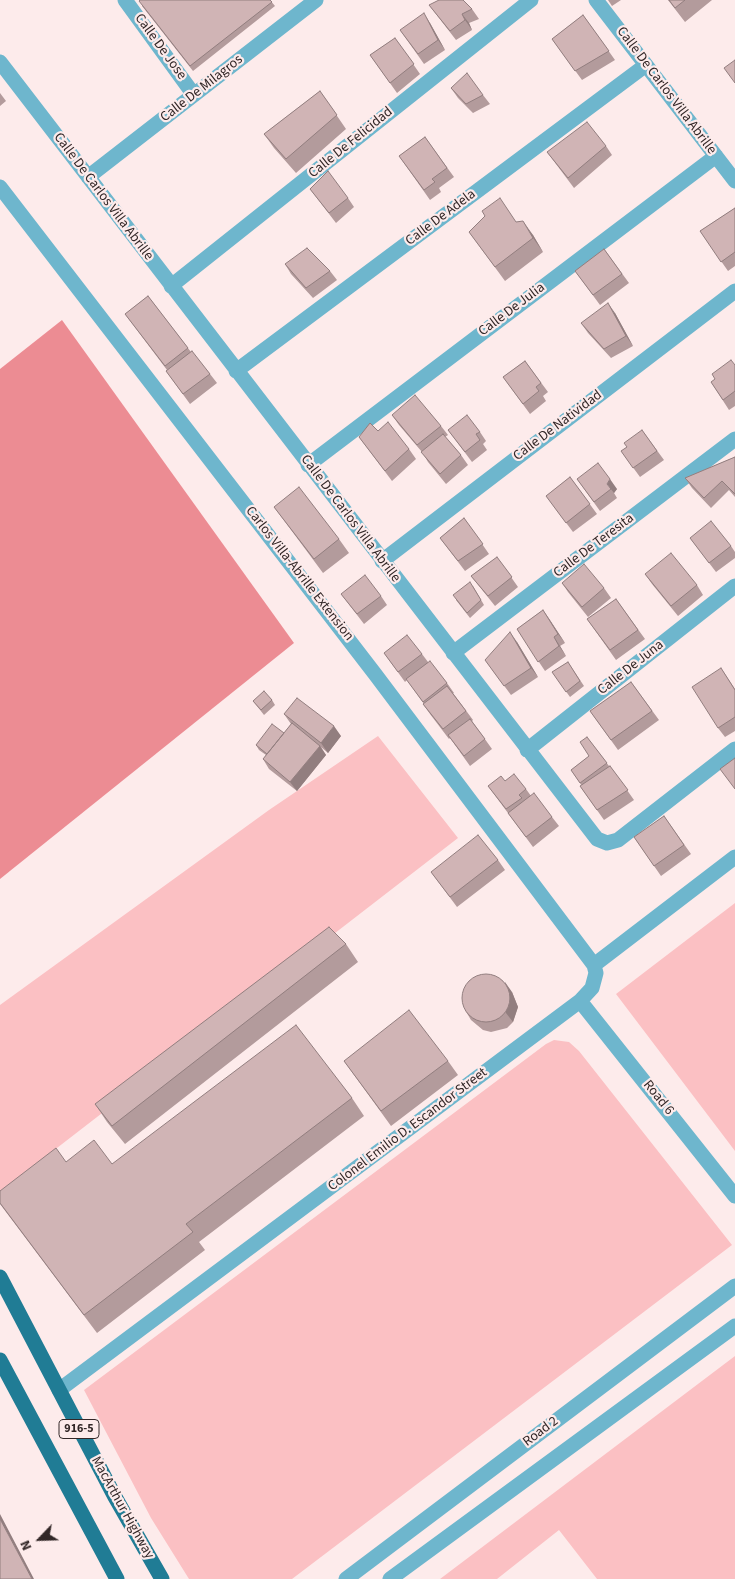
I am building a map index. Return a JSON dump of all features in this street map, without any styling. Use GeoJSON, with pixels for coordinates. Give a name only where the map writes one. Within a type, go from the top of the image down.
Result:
{"type":"FeatureCollection","features":[{"type":"Feature","properties":{"kind":"main road","name":"MacArthur Highway"},"geometry":{"type":"LineString","coordinates":[[0,1277],[162,1579]]}},
{"type":"Feature","properties":{"kind":"main road","name":"916-5"},"geometry":{"type":"LineString","coordinates":[[0,1360],[117,1579]]}},
{"type":"Feature","properties":{"kind":"street","name":"Calle De Jose"},"geometry":{"type":"LineString","coordinates":[[125,0],[194,95]]}},
{"type":"Feature","properties":{"kind":"street","name":"Calle De Milagros"},"geometry":{"type":"LineString","coordinates":[[88,177],[316,0]]}},
{"type":"Feature","properties":{"kind":"street","name":"Calle De Felicidad"},"geometry":{"type":"LineString","coordinates":[[171,286],[531,0]]}},
{"type":"Feature","properties":{"kind":"street","name":"Calle De Carlos Villa Abrille"},"geometry":{"type":"LineString","coordinates":[[596,0],[735,181]]}},
{"type":"Feature","properties":{"kind":"street","name":"Calle De Carlos Villa Abrille"},"geometry":{"type":"LineString","coordinates":[[0,62],[588,830],[597,839],[607,843],[628,833],[735,749]]}},
{"type":"Feature","properties":{"kind":"street","name":"Calle De Adela"},"geometry":{"type":"LineString","coordinates":[[236,370],[646,65]]}},
{"type":"Feature","properties":{"kind":"street","name":"Calle De Julia"},"geometry":{"type":"LineString","coordinates":[[308,464],[716,156]]}},
{"type":"Feature","properties":{"kind":"street","name":"Carlos Villa-Abrille Extension"},"geometry":{"type":"LineString","coordinates":[[0,187],[369,666],[594,964]]}},
{"type":"Feature","properties":{"kind":"street","name":"Calle De Natividad"},"geometry":{"type":"LineString","coordinates":[[382,561],[735,291]]}},
{"type":"Feature","properties":{"kind":"street","name":"Calle De Teresita"},"geometry":{"type":"LineString","coordinates":[[453,653],[735,439]]}},
{"type":"Feature","properties":{"kind":"street","name":"Calle De Juna"},"geometry":{"type":"LineString","coordinates":[[527,750],[735,586]]}},
{"type":"Feature","properties":{"kind":"street"},"geometry":{"type":"LineString","coordinates":[[594,964],[735,857]]}},
{"type":"Feature","properties":{"kind":"street","name":"Colonel Emilio D. Escandor Street"},"geometry":{"type":"LineString","coordinates":[[59,1390],[580,1001],[592,988],[596,980],[594,964]]}},
{"type":"Feature","properties":{"kind":"street","name":"Road 6"},"geometry":{"type":"LineString","coordinates":[[580,1001],[735,1196]]}},
{"type":"Feature","properties":{"kind":"street","name":"Road 2"},"geometry":{"type":"LineString","coordinates":[[346,1579],[735,1286]]}},
{"type":"Feature","properties":{"kind":"street","name":"Road 2"},"geometry":{"type":"LineString","coordinates":[[390,1579],[735,1326]]}},
{"type":"Feature","properties":{"kind":"street"},"geometry":{"type":"LineString","coordinates":[[518,1450],[534,1472]]}},
{"type":"Feature","properties":{"kind":"shaded area"},"geometry":{"type":"Polygon","coordinates":[[[62,320],[294,643],[0,879],[0,369],[62,320]]]}},
{"type":"Feature","properties":{"kind":"shaded area"},"geometry":{"type":"Polygon","coordinates":[[[378,736],[458,838],[0,1192],[0,1005],[269,810],[378,736]]]}},
{"type":"Feature","properties":{"kind":"shaded area"},"geometry":{"type":"Polygon","coordinates":[[[735,903],[735,1151],[616,994],[735,903]]]}},
{"type":"Feature","properties":{"kind":"shaded area"},"geometry":{"type":"Polygon","coordinates":[[[554,1040],[569,1042],[579,1051],[732,1245],[292,1579],[189,1579],[151,1518],[84,1390],[546,1044],[554,1040]]]}},
{"type":"Feature","properties":{"kind":"shaded area"},"geometry":{"type":"Polygon","coordinates":[[[735,1356],[735,1579],[597,1579],[559,1530],[497,1579],[440,1579],[735,1356]]]}},
{"type":"Feature","properties":{"kind":"building"},"geometry":{"type":"Polygon","coordinates":[[[140,0],[270,0],[272,2],[190,66],[140,0]]]}},
{"type":"Feature","properties":{"kind":"building"},"geometry":{"type":"Polygon","coordinates":[[[439,0],[463,0],[472,9],[462,14],[465,20],[450,31],[429,5],[439,0]]]}},
{"type":"Feature","properties":{"kind":"building"},"geometry":{"type":"Polygon","coordinates":[[[669,0],[685,0],[675,8],[669,0]]]}},
{"type":"Feature","properties":{"kind":"building"},"geometry":{"type":"Polygon","coordinates":[[[424,13],[438,40],[418,54],[400,30],[424,13]]]}},
{"type":"Feature","properties":{"kind":"building"},"geometry":{"type":"Polygon","coordinates":[[[583,15],[609,51],[575,71],[552,39],[583,15]]]}},
{"type":"Feature","properties":{"kind":"building"},"geometry":{"type":"Polygon","coordinates":[[[395,38],[414,64],[390,83],[370,55],[395,38]]]}},
{"type":"Feature","properties":{"kind":"building"},"geometry":{"type":"Polygon","coordinates":[[[735,60],[735,83],[724,68],[735,60]]]}},
{"type":"Feature","properties":{"kind":"building"},"geometry":{"type":"Polygon","coordinates":[[[467,73],[483,95],[466,104],[451,88],[467,73]]]}},
{"type":"Feature","properties":{"kind":"building"},"geometry":{"type":"Polygon","coordinates":[[[320,91],[337,115],[286,159],[264,134],[320,91]]]}},
{"type":"Feature","properties":{"kind":"building"},"geometry":{"type":"Polygon","coordinates":[[[587,122],[606,146],[568,178],[547,152],[587,122]]]}},
{"type":"Feature","properties":{"kind":"building"},"geometry":{"type":"Polygon","coordinates":[[[425,137],[447,168],[432,179],[435,182],[424,190],[399,156],[425,137]]]}},
{"type":"Feature","properties":{"kind":"building"},"geometry":{"type":"Polygon","coordinates":[[[328,171],[348,198],[329,213],[310,189],[328,171]]]}},
{"type":"Feature","properties":{"kind":"building"},"geometry":{"type":"Polygon","coordinates":[[[500,198],[516,222],[523,221],[533,238],[495,267],[469,232],[485,216],[482,211],[500,198]]]}},
{"type":"Feature","properties":{"kind":"building"},"geometry":{"type":"Polygon","coordinates":[[[735,208],[735,252],[721,262],[700,231],[735,208]]]}},
{"type":"Feature","properties":{"kind":"building"},"geometry":{"type":"Polygon","coordinates":[[[307,248],[330,271],[306,288],[285,264],[307,248]]]}},
{"type":"Feature","properties":{"kind":"building"},"geometry":{"type":"Polygon","coordinates":[[[604,249],[622,274],[593,295],[575,271],[604,249]]]}},
{"type":"Feature","properties":{"kind":"building"},"geometry":{"type":"Polygon","coordinates":[[[148,296],[188,348],[165,366],[125,314],[148,296]]]}},
{"type":"Feature","properties":{"kind":"building"},"geometry":{"type":"Polygon","coordinates":[[[608,303],[626,336],[604,349],[581,323],[608,303]]]}},
{"type":"Feature","properties":{"kind":"building"},"geometry":{"type":"Polygon","coordinates":[[[192,351],[210,374],[183,394],[166,371],[192,351]]]}},
{"type":"Feature","properties":{"kind":"building"},"geometry":{"type":"Polygon","coordinates":[[[731,360],[735,365],[735,391],[723,400],[711,382],[715,379],[712,374],[731,360]]]}},
{"type":"Feature","properties":{"kind":"building"},"geometry":{"type":"Polygon","coordinates":[[[525,361],[541,383],[536,387],[539,391],[523,404],[503,377],[525,361]]]}},
{"type":"Feature","properties":{"kind":"building"},"geometry":{"type":"Polygon","coordinates":[[[415,395],[441,426],[417,445],[392,415],[415,395]]]}},
{"type":"Feature","properties":{"kind":"building"},"geometry":{"type":"Polygon","coordinates":[[[467,415],[480,432],[476,434],[480,440],[465,452],[448,430],[467,415]]]}},
{"type":"Feature","properties":{"kind":"building"},"geometry":{"type":"Polygon","coordinates":[[[388,422],[409,449],[385,471],[359,437],[370,423],[378,431],[388,422]]]}},
{"type":"Feature","properties":{"kind":"building"},"geometry":{"type":"Polygon","coordinates":[[[642,430],[657,451],[633,468],[621,451],[627,447],[624,443],[642,430]]]}},
{"type":"Feature","properties":{"kind":"building"},"geometry":{"type":"Polygon","coordinates":[[[443,434],[461,455],[440,474],[421,452],[443,434]]]}},
{"type":"Feature","properties":{"kind":"building"},"geometry":{"type":"Polygon","coordinates":[[[735,457],[735,494],[722,481],[704,498],[685,478],[735,457]]]}},
{"type":"Feature","properties":{"kind":"building"},"geometry":{"type":"Polygon","coordinates":[[[598,463],[610,479],[607,484],[611,489],[594,502],[577,479],[598,463]]]}},
{"type":"Feature","properties":{"kind":"building"},"geometry":{"type":"Polygon","coordinates":[[[570,477],[590,504],[566,523],[546,496],[570,477]]]}},
{"type":"Feature","properties":{"kind":"building"},"geometry":{"type":"Polygon","coordinates":[[[299,487],[339,539],[314,559],[274,507],[299,487]]]}},
{"type":"Feature","properties":{"kind":"building"},"geometry":{"type":"Polygon","coordinates":[[[464,518],[483,544],[458,561],[440,538],[464,518]]]}},
{"type":"Feature","properties":{"kind":"building"},"geometry":{"type":"Polygon","coordinates":[[[711,521],[731,546],[709,563],[690,538],[711,521]]]}},
{"type":"Feature","properties":{"kind":"building"},"geometry":{"type":"Polygon","coordinates":[[[671,553],[697,585],[671,606],[645,574],[671,553]]]}},
{"type":"Feature","properties":{"kind":"building"},"geometry":{"type":"Polygon","coordinates":[[[497,557],[512,577],[488,596],[471,576],[497,557]]]}},
{"type":"Feature","properties":{"kind":"building"},"geometry":{"type":"Polygon","coordinates":[[[584,564],[604,588],[582,607],[562,583],[584,564]]]}},
{"type":"Feature","properties":{"kind":"building"},"geometry":{"type":"Polygon","coordinates":[[[365,575],[381,596],[357,614],[341,594],[365,575]]]}},
{"type":"Feature","properties":{"kind":"building"},"geometry":{"type":"Polygon","coordinates":[[[470,582],[481,600],[467,613],[453,595],[470,582]]]}},
{"type":"Feature","properties":{"kind":"building"},"geometry":{"type":"Polygon","coordinates":[[[616,599],[638,630],[610,650],[587,619],[616,599]]]}},
{"type":"Feature","properties":{"kind":"building"},"geometry":{"type":"Polygon","coordinates":[[[543,610],[558,634],[554,637],[559,646],[538,662],[517,629],[543,610]]]}},
{"type":"Feature","properties":{"kind":"building"},"geometry":{"type":"Polygon","coordinates":[[[510,632],[531,668],[504,686],[485,660],[510,632]]]}},
{"type":"Feature","properties":{"kind":"building"},"geometry":{"type":"Polygon","coordinates":[[[407,635],[422,654],[398,672],[384,653],[407,635]]]}},
{"type":"Feature","properties":{"kind":"building"},"geometry":{"type":"Polygon","coordinates":[[[430,661],[447,683],[423,702],[406,679],[430,661]]]}},
{"type":"Feature","properties":{"kind":"building"},"geometry":{"type":"Polygon","coordinates":[[[568,662],[580,681],[566,692],[552,672],[568,662]]]}},
{"type":"Feature","properties":{"kind":"building"},"geometry":{"type":"Polygon","coordinates":[[[721,668],[735,690],[735,717],[718,728],[692,687],[721,668]]]}},
{"type":"Feature","properties":{"kind":"building"},"geometry":{"type":"Polygon","coordinates":[[[631,682],[652,711],[611,740],[590,711],[631,682]]]}},
{"type":"Feature","properties":{"kind":"building"},"geometry":{"type":"Polygon","coordinates":[[[447,686],[466,711],[443,729],[423,704],[447,686]]]}},
{"type":"Feature","properties":{"kind":"building"},"geometry":{"type":"Polygon","coordinates":[[[264,691],[272,700],[261,710],[253,701],[264,691]]]}},
{"type":"Feature","properties":{"kind":"building"},"geometry":{"type":"Polygon","coordinates":[[[297,698],[334,726],[321,743],[284,714],[297,698]]]}},
{"type":"Feature","properties":{"kind":"building"},"geometry":{"type":"Polygon","coordinates":[[[470,719],[485,739],[464,756],[448,735],[470,719]]]}},
{"type":"Feature","properties":{"kind":"building"},"geometry":{"type":"Polygon","coordinates":[[[292,723],[320,746],[290,782],[263,759],[292,723]]]}},
{"type":"Feature","properties":{"kind":"building"},"geometry":{"type":"Polygon","coordinates":[[[272,724],[284,733],[267,754],[256,745],[272,724]]]}},
{"type":"Feature","properties":{"kind":"building"},"geometry":{"type":"Polygon","coordinates":[[[587,737],[607,763],[580,783],[571,770],[589,756],[580,742],[587,737]]]}},
{"type":"Feature","properties":{"kind":"building"},"geometry":{"type":"Polygon","coordinates":[[[735,758],[735,789],[720,769],[735,758]]]}},
{"type":"Feature","properties":{"kind":"building"},"geometry":{"type":"Polygon","coordinates":[[[610,766],[628,790],[597,810],[580,786],[610,766]]]}},
{"type":"Feature","properties":{"kind":"building"},"geometry":{"type":"Polygon","coordinates":[[[514,774],[526,789],[519,795],[522,798],[506,809],[488,786],[501,776],[505,781],[514,774]]]}},
{"type":"Feature","properties":{"kind":"building"},"geometry":{"type":"Polygon","coordinates":[[[534,793],[552,817],[526,837],[508,813],[534,793]]]}},
{"type":"Feature","properties":{"kind":"building"},"geometry":{"type":"Polygon","coordinates":[[[664,816],[684,845],[654,866],[634,837],[664,816]]]}},
{"type":"Feature","properties":{"kind":"building"},"geometry":{"type":"Polygon","coordinates":[[[478,835],[498,860],[450,897],[431,872],[478,835]]]}},
{"type":"Feature","properties":{"kind":"building"},"geometry":{"type":"Polygon","coordinates":[[[329,927],[346,944],[112,1126],[95,1104],[329,927]]]}},
{"type":"Feature","properties":{"kind":"building"},"geometry":{"type":"Polygon","coordinates":[[[481,974],[491,974],[503,981],[510,993],[510,1003],[503,1015],[491,1022],[481,1022],[473,1018],[466,1011],[462,1003],[462,993],[466,985],[473,978],[481,974]]]}},
{"type":"Feature","properties":{"kind":"building"},"geometry":{"type":"Polygon","coordinates":[[[409,1010],[448,1061],[381,1111],[344,1061],[409,1010]]]}},
{"type":"Feature","properties":{"kind":"building"},"geometry":{"type":"Polygon","coordinates":[[[296,1025],[352,1098],[186,1224],[193,1232],[84,1315],[0,1203],[0,1191],[56,1148],[66,1162],[94,1140],[112,1164],[296,1025]]]}},
{"type":"Feature","properties":{"kind":"building"},"geometry":{"type":"Polygon","coordinates":[[[0,1519],[32,1579],[0,1579],[0,1519]]]}}]}
